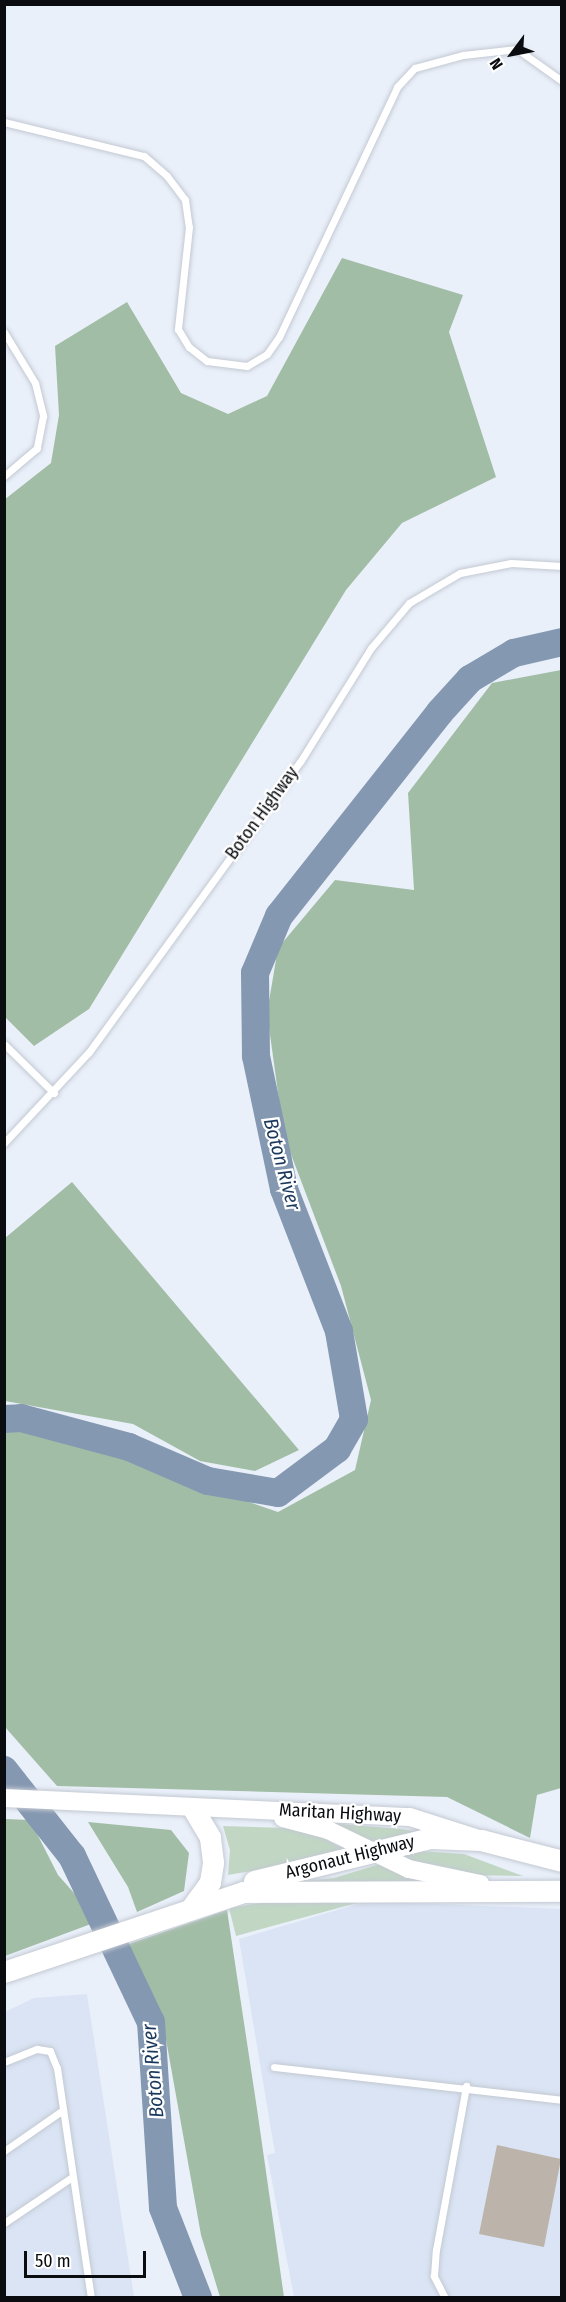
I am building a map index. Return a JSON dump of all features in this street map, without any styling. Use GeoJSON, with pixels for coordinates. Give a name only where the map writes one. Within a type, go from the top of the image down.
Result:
{"type":"FeatureCollection","features":[{"type":"Feature","properties":{"kind":"main road","name":"Maritan Highway"},"geometry":{"type":"LineString","coordinates":[[4,1798],[193,1809],[410,1817],[481,1840]]}},
{"type":"Feature","properties":{"kind":"main road"},"geometry":{"type":"LineString","coordinates":[[192,1907],[210,1882],[213,1862],[210,1837],[193,1809]]}},
{"type":"Feature","properties":{"kind":"main road","name":"Maritan Highway"},"geometry":{"type":"LineString","coordinates":[[231,1810],[300,1822],[436,1877],[526,1890]]}},
{"type":"Feature","properties":{"kind":"main road","name":"Argonaut Highway"},"geometry":{"type":"LineString","coordinates":[[213,1901],[266,1877],[431,1838],[481,1840],[561,1862]]}},
{"type":"Feature","properties":{"kind":"main road","name":"Argonaut Highway"},"geometry":{"type":"LineString","coordinates":[[4,1972],[69,1946],[192,1907],[281,1888],[561,1891]]}},
{"type":"Feature","properties":{"kind":"lane"},"geometry":{"type":"LineString","coordinates":[[4,122],[144,156],[167,176],[185,200],[189,227],[178,328],[189,347],[207,361],[247,366],[267,354],[279,337],[397,87],[415,68],[517,49],[561,81]]}},
{"type":"Feature","properties":{"kind":"lane"},"geometry":{"type":"LineString","coordinates":[[4,332],[35,383],[43,416],[37,448],[4,476]]}},
{"type":"Feature","properties":{"kind":"lane","name":"Boton Highway"},"geometry":{"type":"LineString","coordinates":[[4,1143],[54,1093],[90,1052],[300,762],[371,648],[409,603],[460,573],[511,563],[561,566]]}},
{"type":"Feature","properties":{"kind":"lane"},"geometry":{"type":"LineString","coordinates":[[4,1044],[54,1093]]}},
{"type":"Feature","properties":{"kind":"lane"},"geometry":{"type":"LineString","coordinates":[[4,2062],[37,2049],[50,2051],[63,2110],[91,2298]]}},
{"type":"Feature","properties":{"kind":"lane"},"geometry":{"type":"LineString","coordinates":[[274,2067],[466,2086],[561,2100]]}},
{"type":"Feature","properties":{"kind":"lane"},"geometry":{"type":"LineString","coordinates":[[445,2298],[434,2276],[436,2250],[466,2086]]}},
{"type":"Feature","properties":{"kind":"lane"},"geometry":{"type":"LineString","coordinates":[[4,2151],[63,2110]]}},
{"type":"Feature","properties":{"kind":"lane"},"geometry":{"type":"LineString","coordinates":[[4,2223],[72,2177]]}},
{"type":"Feature","properties":{"kind":"shaded area"},"geometry":{"type":"Polygon","coordinates":[[[368,1901],[561,1909],[561,2297],[294,2297],[267,2155],[275,2153],[239,1939],[368,1901]]]}},
{"type":"Feature","properties":{"kind":"shaded area"},"geometry":{"type":"Polygon","coordinates":[[[87,1994],[134,2297],[5,2298],[5,2012],[34,1998],[87,1994]]]}},
{"type":"Feature","properties":{"kind":"green space"},"geometry":{"type":"Polygon","coordinates":[[[342,258],[463,295],[449,332],[496,477],[402,523],[346,590],[89,1009],[34,1046],[5,1017],[4,500],[51,463],[59,415],[55,346],[127,302],[181,393],[228,414],[267,396],[342,258]]]}},
{"type":"Feature","properties":{"kind":"green space"},"geometry":{"type":"Polygon","coordinates":[[[561,670],[561,1788],[537,1795],[530,1838],[447,1797],[57,1786],[5,1727],[5,1430],[21,1429],[124,1459],[278,1512],[355,1470],[371,1400],[341,1286],[284,1136],[267,1013],[278,948],[335,880],[414,890],[408,793],[492,683],[561,670]]]}},
{"type":"Feature","properties":{"kind":"green space"},"geometry":{"type":"Polygon","coordinates":[[[72,1182],[299,1450],[255,1471],[200,1461],[133,1424],[5,1401],[5,1238],[72,1182]]]}},
{"type":"Feature","properties":{"kind":"green space"},"geometry":{"type":"Polygon","coordinates":[[[5,1819],[30,1820],[58,1875],[99,1921],[5,1956],[5,1819]]]}},
{"type":"Feature","properties":{"kind":"green space"},"geometry":{"type":"Polygon","coordinates":[[[88,1822],[171,1830],[189,1853],[184,1891],[137,1912],[128,1887],[88,1822]]]}},
{"type":"Feature","properties":{"kind":"green space"},"geometry":{"type":"Polygon","coordinates":[[[312,1822],[402,1829],[432,1835],[374,1846],[312,1822]]]}},
{"type":"Feature","properties":{"kind":"green space"},"geometry":{"type":"Polygon","coordinates":[[[223,1826],[285,1828],[317,1835],[354,1854],[228,1875],[230,1850],[223,1826]]]}},
{"type":"Feature","properties":{"kind":"green space"},"geometry":{"type":"Polygon","coordinates":[[[419,1851],[464,1854],[523,1876],[458,1875],[396,1858],[419,1851]]]}},
{"type":"Feature","properties":{"kind":"green space"},"geometry":{"type":"Polygon","coordinates":[[[380,1864],[434,1886],[281,1884],[334,1878],[380,1864]]]}},
{"type":"Feature","properties":{"kind":"green space"},"geometry":{"type":"Polygon","coordinates":[[[284,1899],[364,1901],[236,1936],[229,1908],[284,1899]]]}},
{"type":"Feature","properties":{"kind":"green space"},"geometry":{"type":"Polygon","coordinates":[[[227,1910],[284,2297],[220,2297],[201,2235],[165,2034],[126,1945],[227,1910]]]}},
{"type":"Feature","properties":{"kind":"building"},"geometry":{"type":"Polygon","coordinates":[[[497,2145],[561,2159],[544,2247],[479,2234],[497,2145]]]}},
{"type":"Feature","properties":{"kind":"waterway","name":"Boton River"},"geometry":{"type":"LineString","coordinates":[[4,1419],[21,1418],[129,1447],[208,1481],[278,1493],[337,1449],[354,1419],[339,1331],[284,1189],[256,1056],[255,973],[279,916],[440,712],[470,679],[514,653],[562,642]]}},
{"type":"Feature","properties":{"kind":"waterway","name":"Boton River"},"geometry":{"type":"LineString","coordinates":[[4,1770],[72,1856],[151,2022],[163,2208],[198,2298]]}}]}
